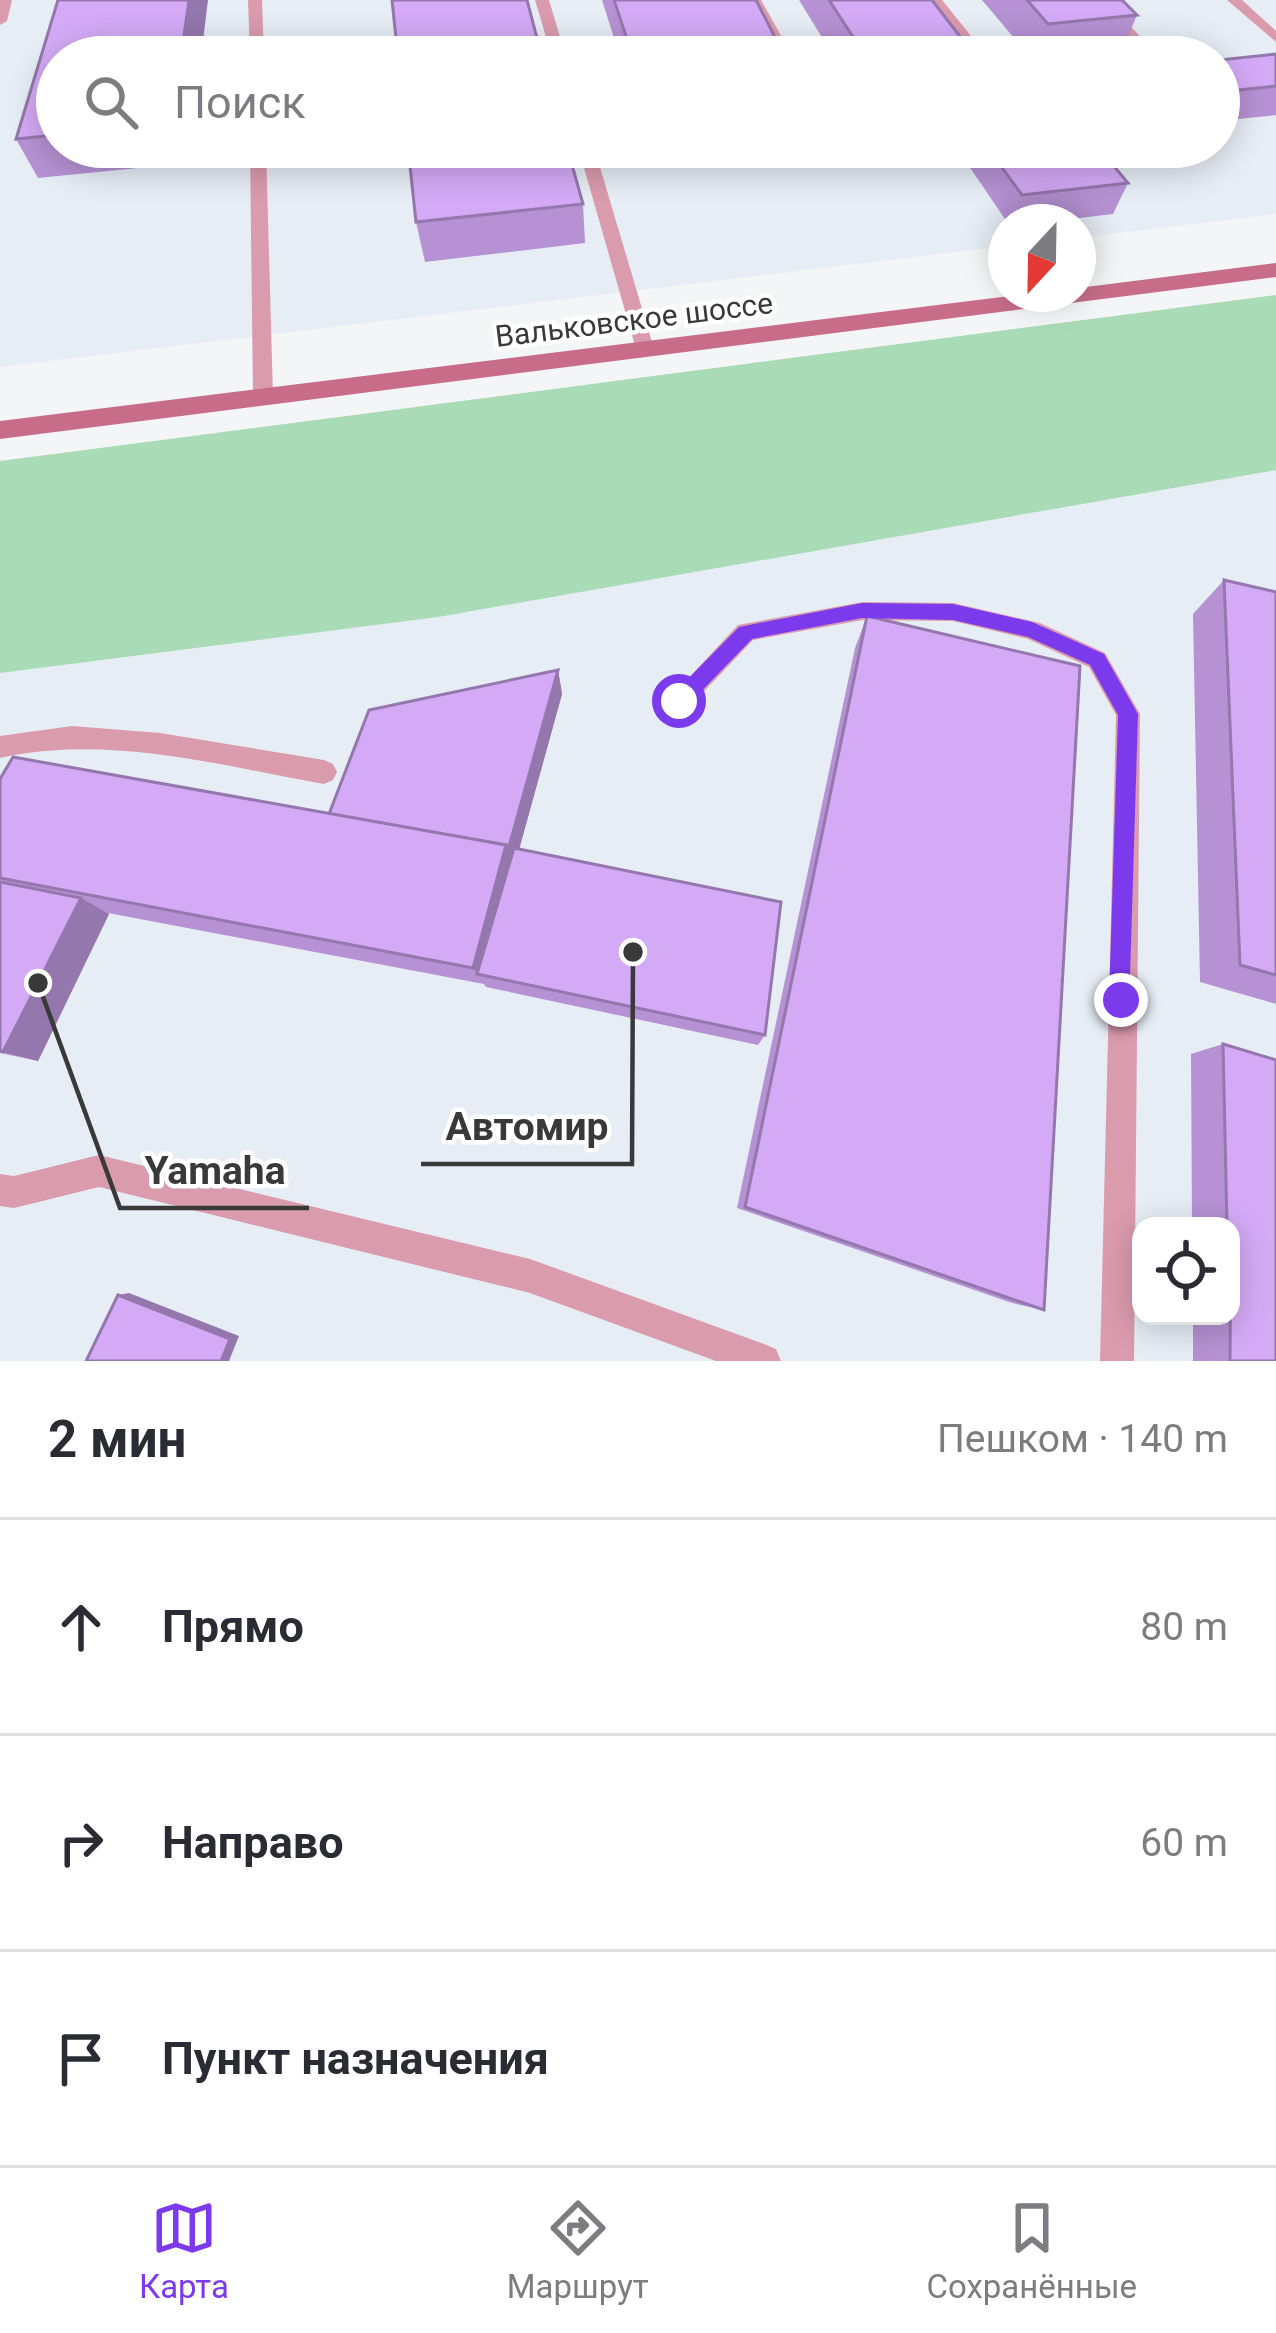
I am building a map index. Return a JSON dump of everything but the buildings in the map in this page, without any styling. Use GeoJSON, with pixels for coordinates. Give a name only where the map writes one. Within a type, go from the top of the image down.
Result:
{"type":"FeatureCollection","features":[{"type":"Feature","properties":{"kind":"main road","name":"Вальковское шоссе"},"geometry":{"type":"LineString","coordinates":[[0,430],[1276,270]]}},
{"type":"Feature","properties":{"kind":"lane"},"geometry":{"type":"LineString","coordinates":[[0,21],[5,0]]}},
{"type":"Feature","properties":{"kind":"lane"},"geometry":{"type":"LineString","coordinates":[[256,0],[256,36]]}},
{"type":"Feature","properties":{"kind":"lane"},"geometry":{"type":"LineString","coordinates":[[542,0],[553,36]]}},
{"type":"Feature","properties":{"kind":"lane"},"geometry":{"type":"LineString","coordinates":[[754,0],[774,36]]}},
{"type":"Feature","properties":{"kind":"lane"},"geometry":{"type":"LineString","coordinates":[[935,0],[964,36]]}},
{"type":"Feature","properties":{"kind":"lane"},"geometry":{"type":"LineString","coordinates":[[1098,0],[1133,36]]}},
{"type":"Feature","properties":{"kind":"lane"},"geometry":{"type":"LineString","coordinates":[[1234,0],[1276,38]]}},
{"type":"Feature","properties":{"kind":"lane"},"geometry":{"type":"LineString","coordinates":[[258,168],[263,397]]}},
{"type":"Feature","properties":{"kind":"lane"},"geometry":{"type":"LineString","coordinates":[[592,168],[645,349]]}},
{"type":"Feature","properties":{"kind":"lane"},"geometry":{"type":"LineString","coordinates":[[679,701],[746,632],[862,610],[953,612],[1032,630],[1097,660],[1128,714],[1117,1361]]}},
{"type":"Feature","properties":{"kind":"lane"},"geometry":{"type":"LineString","coordinates":[[0,747],[26,738],[137,742],[324,772]]}},
{"type":"Feature","properties":{"kind":"lane"},"geometry":{"type":"LineString","coordinates":[[0,1190],[14,1192],[100,1171],[530,1276],[764,1361]]}},
{"type":"Feature","properties":{"kind":"shaded area"},"geometry":{"type":"Polygon","coordinates":[[[0,0],[1276,0],[1276,214],[1096,236],[1096,204],[988,204],[988,248],[0,367],[0,0]]]}},
{"type":"Feature","properties":{"kind":"shaded area"},"geometry":{"type":"Polygon","coordinates":[[[1276,425],[1276,1361],[0,1361],[0,605],[1276,425]]]}},
{"type":"Feature","properties":{"kind":"green space"},"geometry":{"type":"Polygon","coordinates":[[[1276,295],[1276,470],[438,617],[0,673],[0,461],[1276,295]]]}},
{"type":"Feature","properties":{"kind":"place","name":"Автомир"},"geometry":{"type":"Point","coordinates":[633,952]}},
{"type":"Feature","properties":{"kind":"place","name":"Yamaha"},"geometry":{"type":"Point","coordinates":[38,983]}},
{"type":"Feature","properties":{"kind":"route"},"geometry":{"type":"LineString","coordinates":[[679,701],[746,632],[862,610],[953,612],[1032,630],[1097,660],[1128,714],[1121,1000]]}}]}
